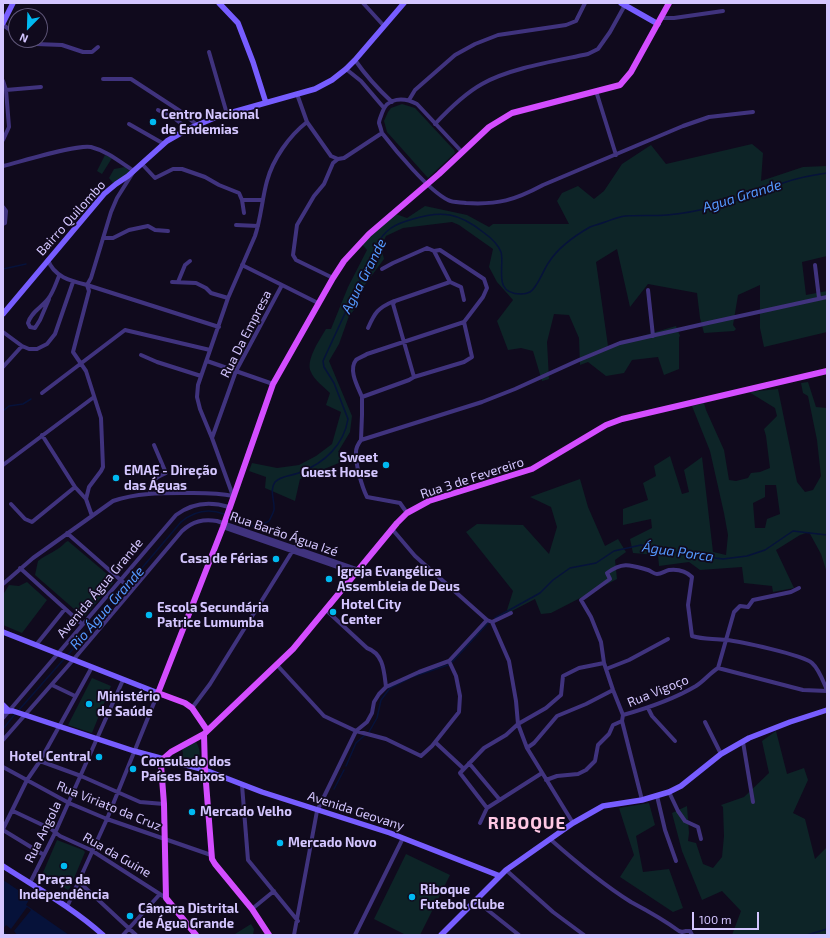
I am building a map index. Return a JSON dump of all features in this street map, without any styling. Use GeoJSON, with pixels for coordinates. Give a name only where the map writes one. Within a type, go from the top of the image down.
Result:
{"type":"FeatureCollection","features":[{"type":"Feature","properties":{"kind":"main road"},"geometry":{"type":"LineString","coordinates":[[269,935],[252,909],[215,864],[211,855],[205,770],[205,732],[192,708],[185,703],[158,692],[230,507],[273,384],[333,278],[344,261],[369,234],[427,184],[488,127],[512,113],[620,85],[631,72],[669,3]]}},
{"type":"Feature","properties":{"kind":"main road","name":"Rua 3 de Fevereiro"},"geometry":{"type":"LineString","coordinates":[[163,759],[171,752],[205,732],[300,642],[392,529],[407,513],[429,501],[532,469],[606,426],[622,419],[827,371]]}},
{"type":"Feature","properties":{"kind":"main road"},"geometry":{"type":"LineString","coordinates":[[163,759],[161,765],[164,804],[166,898]]}},
{"type":"Feature","properties":{"kind":"main road","name":"Rua da Guine"},"geometry":{"type":"LineString","coordinates":[[166,898],[196,935]]}},
{"type":"Feature","properties":{"kind":"street"},"geometry":{"type":"LineString","coordinates":[[3,24],[13,3]]}},
{"type":"Feature","properties":{"kind":"street"},"geometry":{"type":"LineString","coordinates":[[219,3],[238,23],[253,62],[266,103]]}},
{"type":"Feature","properties":{"kind":"street"},"geometry":{"type":"LineString","coordinates":[[363,3],[384,26]]}},
{"type":"Feature","properties":{"kind":"street","name":"Bairro Quilombo"},"geometry":{"type":"LineString","coordinates":[[3,314],[104,194],[134,171],[164,144],[188,129],[226,114],[323,85],[346,69],[355,60],[404,3]]}},
{"type":"Feature","properties":{"kind":"street"},"geometry":{"type":"LineString","coordinates":[[409,100],[415,90],[455,55],[468,47],[498,35],[566,25],[576,20],[585,3]]}},
{"type":"Feature","properties":{"kind":"street"},"geometry":{"type":"LineString","coordinates":[[435,124],[447,110],[482,84],[503,75],[588,54],[598,49],[610,32],[623,4],[659,21],[723,10]]}},
{"type":"Feature","properties":{"kind":"street"},"geometry":{"type":"LineString","coordinates":[[48,44],[62,45],[83,52],[92,52],[98,47]]}},
{"type":"Feature","properties":{"kind":"street"},"geometry":{"type":"LineString","coordinates":[[208,52],[226,114]]}},
{"type":"Feature","properties":{"kind":"street"},"geometry":{"type":"LineString","coordinates":[[355,60],[371,82],[392,102]]}},
{"type":"Feature","properties":{"kind":"street"},"geometry":{"type":"LineString","coordinates":[[346,69],[361,81],[384,108]]}},
{"type":"Feature","properties":{"kind":"street"},"geometry":{"type":"LineString","coordinates":[[103,78],[131,79],[180,111],[197,125]]}},
{"type":"Feature","properties":{"kind":"street"},"geometry":{"type":"LineString","coordinates":[[3,81],[6,90],[9,127],[3,140]]}},
{"type":"Feature","properties":{"kind":"street"},"geometry":{"type":"LineString","coordinates":[[6,90],[41,87]]}},
{"type":"Feature","properties":{"kind":"street"},"geometry":{"type":"LineString","coordinates":[[596,91],[616,155]]}},
{"type":"Feature","properties":{"kind":"street"},"geometry":{"type":"LineString","coordinates":[[297,94],[307,122],[331,156],[338,160]]}},
{"type":"Feature","properties":{"kind":"street"},"geometry":{"type":"LineString","coordinates":[[462,152],[417,104],[409,100],[398,99],[384,108],[379,122],[382,132],[427,184],[449,201],[484,203],[502,202],[523,196],[543,185],[683,126],[709,118],[753,112]]}},
{"type":"Feature","properties":{"kind":"street"},"geometry":{"type":"LineString","coordinates":[[158,110],[174,118],[188,129]]}},
{"type":"Feature","properties":{"kind":"street"},"geometry":{"type":"LineString","coordinates":[[233,496],[200,409],[197,397],[198,385],[228,298],[258,226],[267,179],[278,156],[287,142],[298,129],[307,122]]}},
{"type":"Feature","properties":{"kind":"street"},"geometry":{"type":"LineString","coordinates":[[129,124],[164,144]]}},
{"type":"Feature","properties":{"kind":"street"},"geometry":{"type":"LineString","coordinates":[[333,278],[296,260],[293,255],[297,225],[314,196],[324,184],[333,163],[344,158],[382,132]]}},
{"type":"Feature","properties":{"kind":"street"},"geometry":{"type":"LineString","coordinates":[[3,166],[71,149],[88,147],[101,150],[134,171],[117,198],[111,212],[91,278],[87,285],[89,291],[73,352],[86,371],[101,418],[103,466],[89,487],[86,499]]}},
{"type":"Feature","properties":{"kind":"street"},"geometry":{"type":"LineString","coordinates":[[142,164],[155,178],[173,169],[182,169],[211,179],[219,185],[239,193],[242,200],[244,214]]}},
{"type":"Feature","properties":{"kind":"street"},"geometry":{"type":"LineString","coordinates":[[242,200],[262,200]]}},
{"type":"Feature","properties":{"kind":"street"},"geometry":{"type":"LineString","coordinates":[[3,207],[6,211],[3,224]]}},
{"type":"Feature","properties":{"kind":"street"},"geometry":{"type":"LineString","coordinates":[[236,225],[258,226]]}},
{"type":"Feature","properties":{"kind":"street"},"geometry":{"type":"LineString","coordinates":[[103,238],[113,238],[129,230],[148,226],[155,230],[168,231]]}},
{"type":"Feature","properties":{"kind":"street"},"geometry":{"type":"LineString","coordinates":[[382,269],[392,263],[427,248],[434,251],[440,250],[484,279],[488,288],[464,322],[367,354],[356,360],[352,367],[362,397],[360,440],[356,447],[355,454],[363,488],[367,497],[400,503],[407,513]]}},
{"type":"Feature","properties":{"kind":"street"},"geometry":{"type":"LineString","coordinates":[[434,251],[450,282]]}},
{"type":"Feature","properties":{"kind":"street"},"geometry":{"type":"LineString","coordinates":[[48,260],[52,268],[59,276],[74,282],[218,326]]}},
{"type":"Feature","properties":{"kind":"street"},"geometry":{"type":"LineString","coordinates":[[178,282],[186,264],[190,261]]}},
{"type":"Feature","properties":{"kind":"street"},"geometry":{"type":"LineString","coordinates":[[242,265],[318,303]]}},
{"type":"Feature","properties":{"kind":"street"},"geometry":{"type":"LineString","coordinates":[[814,265],[819,298]]}},
{"type":"Feature","properties":{"kind":"street"},"geometry":{"type":"LineString","coordinates":[[48,299],[28,320],[30,327],[35,328],[39,323],[59,276]]}},
{"type":"Feature","properties":{"kind":"street"},"geometry":{"type":"LineString","coordinates":[[3,332],[22,346],[29,349],[37,349],[44,346],[50,341],[54,334],[74,282]]}},
{"type":"Feature","properties":{"kind":"street"},"geometry":{"type":"LineString","coordinates":[[172,282],[196,283],[206,288],[211,294],[228,298]]}},
{"type":"Feature","properties":{"kind":"street"},"geometry":{"type":"LineString","coordinates":[[368,328],[372,317],[380,307],[450,282],[461,286],[464,300]]}},
{"type":"Feature","properties":{"kind":"street","name":"Rua Da Empresa"},"geometry":{"type":"LineString","coordinates":[[212,438],[236,371],[282,284]]}},
{"type":"Feature","properties":{"kind":"street"},"geometry":{"type":"LineString","coordinates":[[648,290],[653,336]]}},
{"type":"Feature","properties":{"kind":"street"},"geometry":{"type":"LineString","coordinates":[[360,440],[482,402],[516,389],[620,343],[827,297]]}},
{"type":"Feature","properties":{"kind":"street"},"geometry":{"type":"LineString","coordinates":[[395,301],[393,304],[414,377]]}},
{"type":"Feature","properties":{"kind":"street"},"geometry":{"type":"LineString","coordinates":[[362,397],[414,377],[464,362],[472,357],[464,322]]}},
{"type":"Feature","properties":{"kind":"street"},"geometry":{"type":"LineString","coordinates":[[42,393],[125,330],[210,350]]}},
{"type":"Feature","properties":{"kind":"street"},"geometry":{"type":"LineString","coordinates":[[3,368],[22,346]]}},
{"type":"Feature","properties":{"kind":"street"},"geometry":{"type":"LineString","coordinates":[[141,355],[157,362],[201,376]]}},
{"type":"Feature","properties":{"kind":"street"},"geometry":{"type":"LineString","coordinates":[[207,361],[273,384]]}},
{"type":"Feature","properties":{"kind":"street"},"geometry":{"type":"LineString","coordinates":[[3,464],[94,397]]}},
{"type":"Feature","properties":{"kind":"street"},"geometry":{"type":"LineString","coordinates":[[42,435],[75,486],[86,499],[92,516]]}},
{"type":"Feature","properties":{"kind":"street"},"geometry":{"type":"LineString","coordinates":[[150,494],[151,482],[166,473],[154,446]]}},
{"type":"Feature","properties":{"kind":"street"},"geometry":{"type":"LineString","coordinates":[[11,504],[25,519],[32,522],[75,486]]}},
{"type":"Feature","properties":{"kind":"street"},"geometry":{"type":"LineString","coordinates":[[3,584],[33,558],[113,502],[160,493],[222,493],[233,496]]}},
{"type":"Feature","properties":{"kind":"street","name":"Avenida Água Grande"},"geometry":{"type":"LineString","coordinates":[[3,740],[23,715],[52,685],[82,624],[166,526],[181,512],[202,503],[215,503],[230,507]]}},
{"type":"Feature","properties":{"kind":"street","name":"Avenida Água Grande"},"geometry":{"type":"LineString","coordinates":[[3,718],[8,711],[66,656],[131,589],[182,531],[192,523],[202,520]]}},
{"type":"Feature","properties":{"kind":"street","name":"Rua Barão Água Izé"},"geometry":{"type":"LineString","coordinates":[[202,520],[217,521],[223,525],[357,572]]}},
{"type":"Feature","properties":{"kind":"street"},"geometry":{"type":"LineString","coordinates":[[392,529],[414,556],[487,620],[492,622],[509,661],[516,701],[518,724],[528,748],[573,823]]}},
{"type":"Feature","properties":{"kind":"street"},"geometry":{"type":"LineString","coordinates":[[67,533],[131,589]]}},
{"type":"Feature","properties":{"kind":"street"},"geometry":{"type":"LineString","coordinates":[[192,708],[210,684],[294,549]]}},
{"type":"Feature","properties":{"kind":"street"},"geometry":{"type":"LineString","coordinates":[[642,800],[622,721],[623,715],[604,663],[601,642],[591,617],[581,600],[610,579],[607,573],[622,565],[640,568],[657,574],[668,570],[687,572],[692,577],[688,605],[692,636],[702,639],[726,640],[763,647],[809,661],[813,664],[827,690],[803,690],[718,668],[726,640],[734,612],[740,606],[748,607],[753,600],[791,592],[799,588]]}},
{"type":"Feature","properties":{"kind":"street"},"geometry":{"type":"LineString","coordinates":[[20,568],[82,624]]}},
{"type":"Feature","properties":{"kind":"street"},"geometry":{"type":"LineString","coordinates":[[36,645],[65,609]]}},
{"type":"Feature","properties":{"kind":"street"},"geometry":{"type":"LineString","coordinates":[[326,610],[367,648],[372,650],[383,663],[386,687]]}},
{"type":"Feature","properties":{"kind":"street"},"geometry":{"type":"LineString","coordinates":[[492,622],[511,613]]}},
{"type":"Feature","properties":{"kind":"street"},"geometry":{"type":"LineString","coordinates":[[294,935],[298,921],[317,810],[356,731],[367,722],[372,713],[374,702],[386,687],[419,672],[449,661],[487,620]]}},
{"type":"Feature","properties":{"kind":"street"},"geometry":{"type":"LineString","coordinates":[[3,632],[123,680],[158,692],[107,818],[91,850],[67,907]]}},
{"type":"Feature","properties":{"kind":"street"},"geometry":{"type":"LineString","coordinates":[[606,669],[629,660],[668,639]]}},
{"type":"Feature","properties":{"kind":"street"},"geometry":{"type":"LineString","coordinates":[[277,665],[324,716],[356,731],[386,739],[421,756],[435,742],[459,712],[460,696],[456,676],[449,661]]}},
{"type":"Feature","properties":{"kind":"street"},"geometry":{"type":"LineString","coordinates":[[487,808],[460,773],[484,748],[506,735],[518,724],[546,708],[561,695],[563,676],[579,668],[604,663]]}},
{"type":"Feature","properties":{"kind":"street"},"geometry":{"type":"LineString","coordinates":[[44,855],[3,830],[27,780],[40,761],[92,667]]}},
{"type":"Feature","properties":{"kind":"street","name":"Rua Vigoço"},"geometry":{"type":"LineString","coordinates":[[623,715],[648,708],[698,685],[710,673],[718,668]]}},
{"type":"Feature","properties":{"kind":"street","name":"Rua Angola"},"geometry":{"type":"LineString","coordinates":[[30,883],[55,833],[123,680]]}},
{"type":"Feature","properties":{"kind":"street"},"geometry":{"type":"LineString","coordinates":[[52,685],[75,696]]}},
{"type":"Feature","properties":{"kind":"street"},"geometry":{"type":"LineString","coordinates":[[528,748],[557,716],[586,704],[613,690]]}},
{"type":"Feature","properties":{"kind":"street"},"geometry":{"type":"LineString","coordinates":[[3,705],[8,711]]}},
{"type":"Feature","properties":{"kind":"street"},"geometry":{"type":"LineString","coordinates":[[648,708],[652,716],[675,741]]}},
{"type":"Feature","properties":{"kind":"street"},"geometry":{"type":"LineString","coordinates":[[441,935],[506,870],[573,823],[603,806],[642,800],[669,792],[681,786],[721,754],[742,742],[790,722],[827,710]]}},
{"type":"Feature","properties":{"kind":"street","name":"Avenida Geovany"},"geometry":{"type":"LineString","coordinates":[[8,711],[134,751],[205,770],[242,785],[403,838],[500,876]]}},
{"type":"Feature","properties":{"kind":"street"},"geometry":{"type":"LineString","coordinates":[[546,780],[557,776],[578,774],[586,770],[595,761],[600,742],[609,734],[613,725],[622,721]]}},
{"type":"Feature","properties":{"kind":"street"},"geometry":{"type":"LineString","coordinates":[[705,722],[721,754]]}},
{"type":"Feature","properties":{"kind":"street"},"geometry":{"type":"LineString","coordinates":[[435,742],[464,769]]}},
{"type":"Feature","properties":{"kind":"street"},"geometry":{"type":"LineString","coordinates":[[742,742],[753,802]]}},
{"type":"Feature","properties":{"kind":"street"},"geometry":{"type":"LineString","coordinates":[[40,761],[81,776],[140,802],[164,804]]}},
{"type":"Feature","properties":{"kind":"street"},"geometry":{"type":"LineString","coordinates":[[469,763],[500,800]]}},
{"type":"Feature","properties":{"kind":"street","name":"Rua Viriato da Cruz"},"geometry":{"type":"LineString","coordinates":[[3,767],[69,802],[107,818],[211,855]]}},
{"type":"Feature","properties":{"kind":"street"},"geometry":{"type":"LineString","coordinates":[[480,823],[487,808],[542,773]]}},
{"type":"Feature","properties":{"kind":"street"},"geometry":{"type":"LineString","coordinates":[[242,785],[248,860],[298,921]]}},
{"type":"Feature","properties":{"kind":"street"},"geometry":{"type":"LineString","coordinates":[[669,792],[678,811],[685,821],[698,827],[701,839]]}},
{"type":"Feature","properties":{"kind":"street"},"geometry":{"type":"LineString","coordinates":[[657,796],[665,830],[676,861]]}},
{"type":"Feature","properties":{"kind":"street","name":"Rua da Guine"},"geometry":{"type":"LineString","coordinates":[[13,811],[51,829],[60,836],[91,850],[166,898]]}},
{"type":"Feature","properties":{"kind":"street"},"geometry":{"type":"LineString","coordinates":[[355,935],[403,838]]}},
{"type":"Feature","properties":{"kind":"street"},"geometry":{"type":"LineString","coordinates":[[550,839],[597,879],[679,931],[690,931],[692,935]]}},
{"type":"Feature","properties":{"kind":"street"},"geometry":{"type":"LineString","coordinates":[[3,866],[89,922],[103,935]]}},
{"type":"Feature","properties":{"kind":"street"},"geometry":{"type":"LineString","coordinates":[[506,870],[553,912],[584,935]]}},
{"type":"Feature","properties":{"kind":"street"},"geometry":{"type":"LineString","coordinates":[[78,880],[136,935]]}},
{"type":"Feature","properties":{"kind":"street"},"geometry":{"type":"LineString","coordinates":[[252,909],[274,891]]}},
{"type":"Feature","properties":{"kind":"street"},"geometry":{"type":"LineString","coordinates":[[123,935],[160,894]]}},
{"type":"Feature","properties":{"kind":"street"},"geometry":{"type":"LineString","coordinates":[[475,900],[519,935]]}},
{"type":"Feature","properties":{"kind":"green space"},"geometry":{"type":"Polygon","coordinates":[[[402,104],[415,108],[454,150],[455,153],[428,178],[387,132],[384,121],[388,112],[391,108],[402,104]]]}},
{"type":"Feature","properties":{"kind":"green space"},"geometry":{"type":"Polygon","coordinates":[[[752,144],[763,153],[761,181],[803,167],[827,166],[827,256],[802,262],[806,295],[827,291],[827,332],[764,347],[760,328],[760,285],[738,295],[733,325],[736,329],[734,331],[704,333],[700,318],[697,293],[648,284],[630,307],[617,249],[596,262],[608,346],[676,326],[680,336],[679,369],[664,375],[658,357],[632,360],[624,373],[606,376],[588,362],[580,365],[579,338],[569,315],[554,314],[547,342],[549,379],[542,381],[533,351],[521,348],[508,350],[497,321],[513,300],[497,282],[489,267],[493,249],[459,225],[452,222],[403,228],[386,236],[381,247],[384,259],[364,286],[354,310],[349,316],[339,344],[329,361],[352,416],[350,432],[338,452],[346,455],[346,460],[300,479],[295,501],[265,488],[266,477],[249,471],[252,463],[277,468],[299,465],[316,456],[332,444],[341,412],[326,405],[330,393],[312,375],[310,362],[314,350],[326,329],[331,329],[348,287],[367,250],[360,242],[390,212],[407,218],[425,206],[467,215],[489,227],[493,224],[569,224],[557,201],[562,193],[578,186],[594,199],[604,191],[622,164],[651,145],[666,164],[752,144]]]}},
{"type":"Feature","properties":{"kind":"green space"},"geometry":{"type":"Polygon","coordinates":[[[105,155],[112,158],[102,174],[97,171],[105,155]]]}},
{"type":"Feature","properties":{"kind":"green space"},"geometry":{"type":"Polygon","coordinates":[[[125,167],[131,172],[113,183],[109,178],[114,169],[125,167]]]}},
{"type":"Feature","properties":{"kind":"green space"},"geometry":{"type":"Polygon","coordinates":[[[808,382],[816,407],[827,408],[827,573],[821,554],[809,532],[800,535],[776,550],[794,588],[773,592],[772,586],[744,583],[742,567],[700,570],[689,562],[659,566],[658,555],[633,553],[630,539],[652,528],[651,519],[623,525],[623,509],[648,500],[643,483],[656,476],[654,466],[670,456],[682,494],[689,492],[684,470],[702,457],[713,552],[726,555],[728,535],[710,451],[692,406],[704,403],[724,450],[729,480],[736,481],[748,478],[751,473],[760,472],[770,468],[764,429],[777,416],[775,408],[749,392],[778,389],[797,482],[805,492],[813,490],[821,476],[817,440],[808,396],[803,393],[801,383],[808,382]],[[765,485],[765,497],[753,503],[755,528],[765,528],[767,519],[780,514],[776,485],[765,485]]]}},
{"type":"Feature","properties":{"kind":"green space"},"geometry":{"type":"Polygon","coordinates":[[[580,479],[588,507],[605,546],[618,539],[626,552],[615,560],[617,579],[551,613],[541,614],[535,599],[508,613],[507,610],[513,591],[466,532],[477,524],[523,525],[549,554],[557,527],[551,507],[530,497],[580,479]]]}},
{"type":"Feature","properties":{"kind":"green space"},"geometry":{"type":"Polygon","coordinates":[[[68,541],[113,579],[113,583],[85,616],[82,616],[35,575],[38,561],[60,548],[68,541]]]}},
{"type":"Feature","properties":{"kind":"green space"},"geometry":{"type":"Polygon","coordinates":[[[27,582],[47,600],[22,633],[3,625],[3,595],[9,585],[19,586],[27,582]]]}},
{"type":"Feature","properties":{"kind":"green space"},"geometry":{"type":"Polygon","coordinates":[[[92,678],[111,686],[92,733],[68,725],[92,678]]]}},
{"type":"Feature","properties":{"kind":"green space"},"geometry":{"type":"Polygon","coordinates":[[[776,731],[787,774],[804,768],[808,780],[793,813],[805,819],[815,859],[827,847],[827,935],[732,935],[741,911],[722,891],[702,900],[682,851],[672,813],[687,806],[689,833],[688,841],[696,843],[703,864],[713,868],[722,857],[724,836],[723,807],[721,805],[744,797],[769,773],[762,741],[776,731]]]}},
{"type":"Feature","properties":{"kind":"green space"},"geometry":{"type":"Polygon","coordinates":[[[192,742],[196,742],[199,749],[200,757],[198,762],[188,764],[181,762],[180,759],[183,754],[182,748],[192,742]]]}},
{"type":"Feature","properties":{"kind":"green space"},"geometry":{"type":"Polygon","coordinates":[[[649,803],[655,825],[636,836],[643,872],[669,869],[683,908],[673,912],[620,877],[634,855],[619,808],[649,803]]]}},
{"type":"Feature","properties":{"kind":"green space"},"geometry":{"type":"Polygon","coordinates":[[[57,840],[85,852],[68,890],[42,875],[57,840]]]}},
{"type":"Feature","properties":{"kind":"green space","name":"Riboque Futebol Clube"},"geometry":{"type":"Polygon","coordinates":[[[406,854],[450,875],[420,935],[406,935],[374,919],[406,854]]]}},
{"type":"Feature","properties":{"kind":"green space"},"geometry":{"type":"Polygon","coordinates":[[[251,924],[254,929],[253,935],[235,934],[251,924]]]}},
{"type":"Feature","properties":{"kind":"water"},"geometry":{"type":"Polygon","coordinates":[[[3,880],[30,898],[26,905],[69,935],[3,935],[3,880]]]}},
{"type":"Feature","properties":{"kind":"pier"},"geometry":{"type":"Polygon","coordinates":[[[27,907],[31,910],[14,931],[17,935],[5,935],[6,933],[3,929],[6,925],[11,929],[27,907]]]}},
{"type":"Feature","properties":{"kind":"waterway","name":"Agua Grande"},"geometry":{"type":"LineString","coordinates":[[233,516],[237,521],[247,526],[258,525],[269,521],[274,510],[272,488],[275,482],[280,478],[298,473],[317,464],[332,452],[342,437],[348,419],[334,383],[324,367],[323,361],[379,240],[387,231],[396,225],[423,216],[442,214],[458,217],[466,221],[488,236],[500,249],[502,258],[502,279],[506,290],[512,293],[523,294],[533,290],[547,265],[557,252],[573,238],[590,227],[625,216],[680,214],[705,209],[742,199],[794,180],[827,173]]}},
{"type":"Feature","properties":{"kind":"waterway"},"geometry":{"type":"LineString","coordinates":[[3,269],[26,264]]}},
{"type":"Feature","properties":{"kind":"waterway"},"geometry":{"type":"LineString","coordinates":[[3,411],[9,406],[23,404],[31,399]]}},
{"type":"Feature","properties":{"kind":"waterway","name":"Rio Água Grande"},"geometry":{"type":"LineString","coordinates":[[67,656],[181,522],[191,515],[201,512],[212,511],[224,514]]}},
{"type":"Feature","properties":{"kind":"waterway","name":"Água Porca"},"geometry":{"type":"LineString","coordinates":[[495,618],[540,593],[553,580],[570,568],[596,563],[614,551],[641,545],[683,554],[723,559],[747,556],[765,550],[793,531],[827,535]]}},
{"type":"Feature","properties":{"kind":"waterway"},"geometry":{"type":"LineString","coordinates":[[452,662],[488,623]]}},
{"type":"Feature","properties":{"kind":"waterway","name":"Rio Água Grande"},"geometry":{"type":"LineString","coordinates":[[18,711],[64,659]]}},
{"type":"Feature","properties":{"kind":"waterway"},"geometry":{"type":"LineString","coordinates":[[412,677],[448,665]]}},
{"type":"Feature","properties":{"kind":"waterway"},"geometry":{"type":"LineString","coordinates":[[369,732],[377,718],[381,700],[390,688],[410,678]]}},
{"type":"Feature","properties":{"kind":"waterway","name":"Rio Água Grande"},"geometry":{"type":"LineString","coordinates":[[3,729],[15,714]]}},
{"type":"Feature","properties":{"kind":"waterway"},"geometry":{"type":"LineString","coordinates":[[346,766],[356,743],[365,735]]}},
{"type":"Feature","properties":{"kind":"waterway"},"geometry":{"type":"LineString","coordinates":[[334,789],[344,770]]}},
{"type":"Feature","properties":{"kind":"waterway"},"geometry":{"type":"LineString","coordinates":[[807,935],[827,929]]}},
{"type":"Feature","properties":{"kind":"place","name":"Centro Nacional de Endemias"},"geometry":{"type":"Point","coordinates":[153,122]}},
{"type":"Feature","properties":{"kind":"place","name":"Sweet Guest House"},"geometry":{"type":"Point","coordinates":[386,465]}},
{"type":"Feature","properties":{"kind":"place","name":"EMAE - Direção das Águas"},"geometry":{"type":"Point","coordinates":[116,478]}},
{"type":"Feature","properties":{"kind":"place","name":"Casa de Férias"},"geometry":{"type":"Point","coordinates":[276,559]}},
{"type":"Feature","properties":{"kind":"place","name":"Igreja Evangélica Assembleia de Deus"},"geometry":{"type":"Point","coordinates":[329,579]}},
{"type":"Feature","properties":{"kind":"place","name":"Hotel City Center"},"geometry":{"type":"Point","coordinates":[333,612]}},
{"type":"Feature","properties":{"kind":"place","name":"Escola Secundária Patrice Lumumba"},"geometry":{"type":"Point","coordinates":[149,615]}},
{"type":"Feature","properties":{"kind":"place","name":"Ministério de Saúde"},"geometry":{"type":"Point","coordinates":[89,704]}},
{"type":"Feature","properties":{"kind":"place","name":"Hotel Central"},"geometry":{"type":"Point","coordinates":[99,757]}},
{"type":"Feature","properties":{"kind":"place","name":"Consulado dos Países Baixos"},"geometry":{"type":"Point","coordinates":[133,769]}},
{"type":"Feature","properties":{"kind":"place","name":"Mercado Velho"},"geometry":{"type":"Point","coordinates":[192,812]}},
{"type":"Feature","properties":{"kind":"place","name":"Mercado Novo"},"geometry":{"type":"Point","coordinates":[280,843]}},
{"type":"Feature","properties":{"kind":"place","name":"Praça da Independência"},"geometry":{"type":"Point","coordinates":[64,866]}},
{"type":"Feature","properties":{"kind":"place","name":"Riboque Futebol Clube"},"geometry":{"type":"Point","coordinates":[412,897]}},
{"type":"Feature","properties":{"kind":"place","name":"Câmara Distrital de Água Grande"},"geometry":{"type":"Point","coordinates":[130,916]}},
{"type":"Feature","properties":{"kind":"district","name":"RIBOQUE"},"geometry":{"type":"Point","coordinates":[527,823]}}]}
